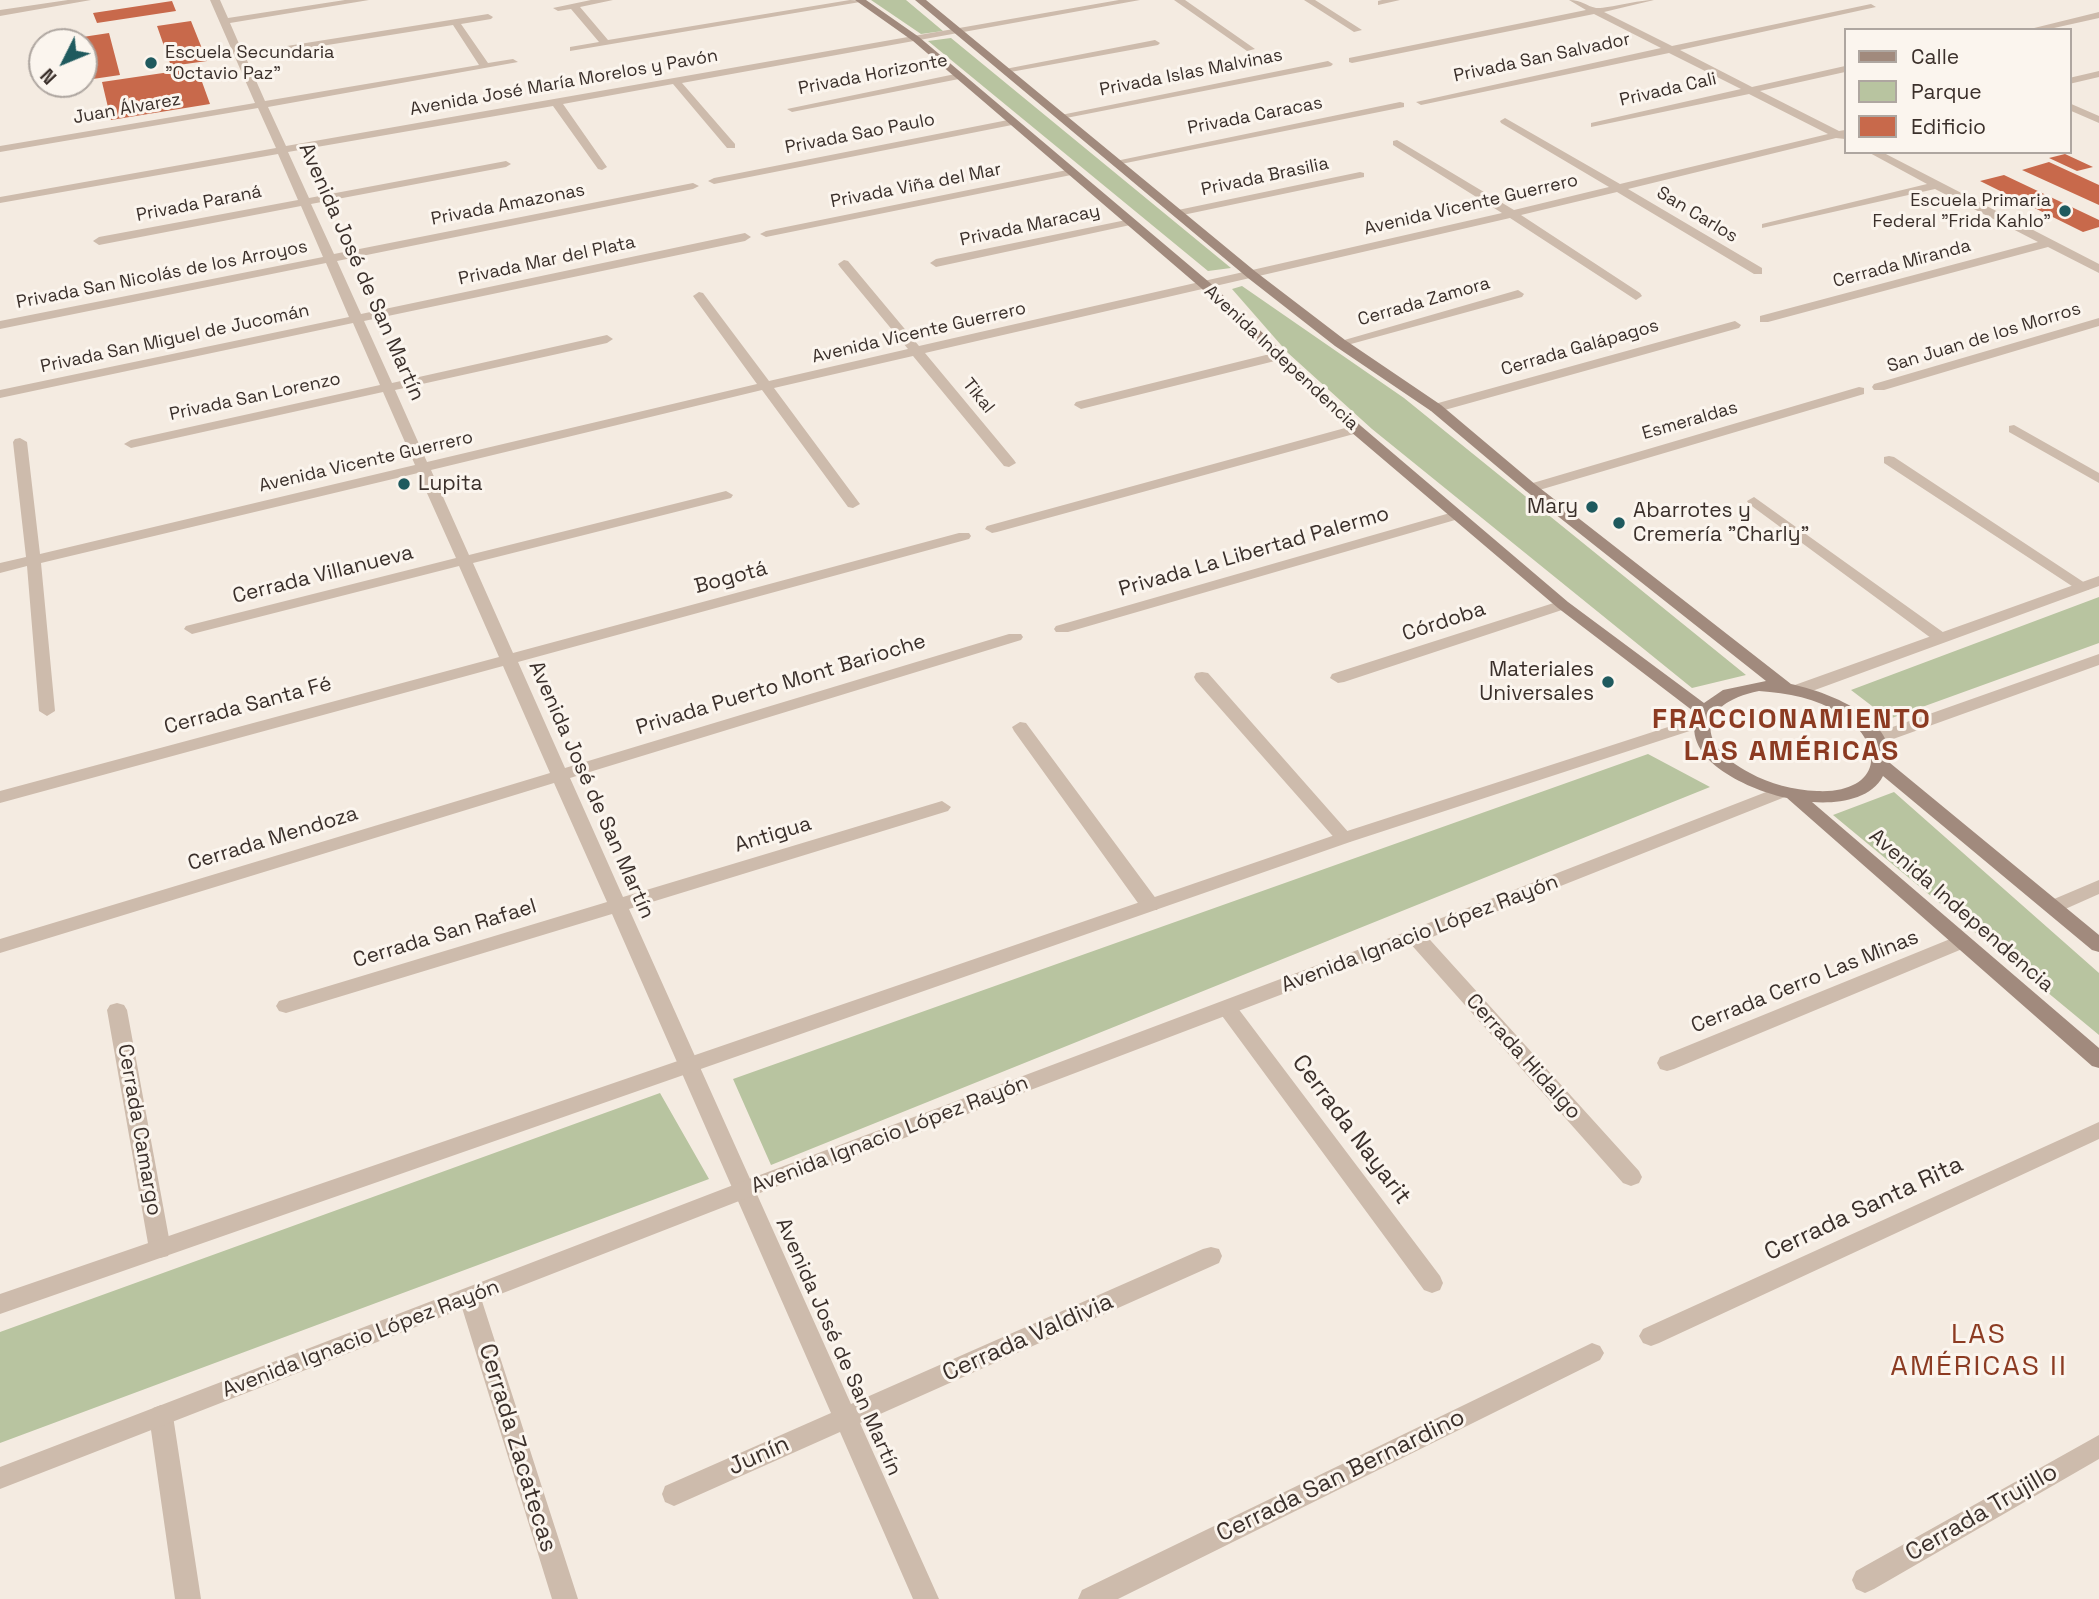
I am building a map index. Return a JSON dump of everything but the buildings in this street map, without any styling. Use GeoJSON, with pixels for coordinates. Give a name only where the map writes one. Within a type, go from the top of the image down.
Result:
{"type":"FeatureCollection","features":[{"type":"Feature","properties":{"kind":"main road","name":"Avenida Independencia"},"geometry":{"type":"LineString","coordinates":[[860,0],[916,39],[960,76],[1205,285],[1356,429],[1563,605],[1704,716]]}},
{"type":"Feature","properties":{"kind":"main road","name":"Avenida Independencia"},"geometry":{"type":"LineString","coordinates":[[920,0],[1252,275],[1340,343],[1436,408],[1531,488],[1792,689]]}},
{"type":"Feature","properties":{"kind":"main road"},"geometry":{"type":"LineString","coordinates":[[1759,687],[1792,689],[1831,701],[1859,719],[1877,739],[1881,765],[1871,781],[1852,792],[1825,797],[1786,794],[1753,783],[1730,770],[1713,754],[1704,738],[1704,716],[1717,699],[1735,691],[1759,687]]}},
{"type":"Feature","properties":{"kind":"main road"},"geometry":{"type":"LineString","coordinates":[[1881,765],[2099,945]]}},
{"type":"Feature","properties":{"kind":"main road","name":"Avenida Independencia"},"geometry":{"type":"LineString","coordinates":[[1786,794],[2099,1060]]}},
{"type":"Feature","properties":{"kind":"street"},"geometry":{"type":"LineString","coordinates":[[0,13],[86,0]]}},
{"type":"Feature","properties":{"kind":"street","name":"Avenida José de San Martín"},"geometry":{"type":"LineString","coordinates":[[215,0],[926,1599]]}},
{"type":"Feature","properties":{"kind":"street"},"geometry":{"type":"LineString","coordinates":[[224,21],[364,0]]}},
{"type":"Feature","properties":{"kind":"street"},"geometry":{"type":"LineString","coordinates":[[558,8],[608,0]]}},
{"type":"Feature","properties":{"kind":"street"},"geometry":{"type":"LineString","coordinates":[[573,49],[860,0]]}},
{"type":"Feature","properties":{"kind":"street","name":"Avenida José María Morelos y Pavón"},"geometry":{"type":"LineString","coordinates":[[0,200],[1135,0]]}},
{"type":"Feature","properties":{"kind":"street"},"geometry":{"type":"LineString","coordinates":[[1179,0],[1250,48]]}},
{"type":"Feature","properties":{"kind":"street"},"geometry":{"type":"LineString","coordinates":[[1309,0],[1357,30]]}},
{"type":"Feature","properties":{"kind":"street"},"geometry":{"type":"LineString","coordinates":[[1381,3],[1395,0]]}},
{"type":"Feature","properties":{"kind":"street"},"geometry":{"type":"LineString","coordinates":[[1574,0],[1843,135]]}},
{"type":"Feature","properties":{"kind":"street"},"geometry":{"type":"LineString","coordinates":[[1352,60],[1650,0]]}},
{"type":"Feature","properties":{"kind":"street"},"geometry":{"type":"LineString","coordinates":[[574,6],[605,43]]}},
{"type":"Feature","properties":{"kind":"street","name":"Privada San Salvador"},"geometry":{"type":"LineString","coordinates":[[1421,102],[1871,7]]}},
{"type":"Feature","properties":{"kind":"street"},"geometry":{"type":"LineString","coordinates":[[2040,28],[2099,15]]}},
{"type":"Feature","properties":{"kind":"street"},"geometry":{"type":"LineString","coordinates":[[240,56],[488,17]]}},
{"type":"Feature","properties":{"kind":"street"},"geometry":{"type":"LineString","coordinates":[[455,22],[485,66]]}},
{"type":"Feature","properties":{"kind":"street"},"geometry":{"type":"LineString","coordinates":[[1005,70],[1155,43]]}},
{"type":"Feature","properties":{"kind":"street","name":"Juan Álvarez"},"geometry":{"type":"LineString","coordinates":[[0,149],[513,62]]}},
{"type":"Feature","properties":{"kind":"street","name":"Privada Islas Malvinas"},"geometry":{"type":"LineString","coordinates":[[1061,116],[1328,64]]}},
{"type":"Feature","properties":{"kind":"street","name":"Privada Cali"},"geometry":{"type":"LineString","coordinates":[[1595,125],[1843,69]]}},
{"type":"Feature","properties":{"kind":"street"},"geometry":{"type":"LineString","coordinates":[[2071,81],[2099,74]]}},
{"type":"Feature","properties":{"kind":"street","name":"Privada Horizonte"},"geometry":{"type":"LineString","coordinates":[[792,108],[960,76]]}},
{"type":"Feature","properties":{"kind":"street"},"geometry":{"type":"LineString","coordinates":[[675,81],[731,146]]}},
{"type":"Feature","properties":{"kind":"street"},"geometry":{"type":"LineString","coordinates":[[556,102],[602,167]]}},
{"type":"Feature","properties":{"kind":"street","name":"Privada Caracas"},"geometry":{"type":"LineString","coordinates":[[1116,162],[1400,105]]}},
{"type":"Feature","properties":{"kind":"street"},"geometry":{"type":"LineString","coordinates":[[2071,107],[2099,120]]}},
{"type":"Feature","properties":{"kind":"street","name":"San Carlos"},"geometry":{"type":"LineString","coordinates":[[1505,121],[1758,271]]}},
{"type":"Feature","properties":{"kind":"street","name":"Privada Sao Paulo"},"geometry":{"type":"LineString","coordinates":[[714,181],[1013,122]]}},
{"type":"Feature","properties":{"kind":"street","name":"Avenida Vicente Guerrero"},"geometry":{"type":"LineString","coordinates":[[0,568],[422,466],[1252,275],[1843,135]]}},
{"type":"Feature","properties":{"kind":"street"},"geometry":{"type":"LineString","coordinates":[[1397,143],[1512,214],[1636,296]]}},
{"type":"Feature","properties":{"kind":"street"},"geometry":{"type":"LineString","coordinates":[[1877,154],[2099,269]]}},
{"type":"Feature","properties":{"kind":"street","name":"Privada Paraná"},"geometry":{"type":"LineString","coordinates":[[99,241],[506,164]]}},
{"type":"Feature","properties":{"kind":"street","name":"Privada Viña del Mar"},"geometry":{"type":"LineString","coordinates":[[766,234],[1072,172]]}},
{"type":"Feature","properties":{"kind":"street","name":"Privada Brasilia"},"geometry":{"type":"LineString","coordinates":[[1178,213],[1360,175]]}},
{"type":"Feature","properties":{"kind":"street"},"geometry":{"type":"LineString","coordinates":[[1766,226],[1937,185]]}},
{"type":"Feature","properties":{"kind":"street","name":"Privada Amazonas"},"geometry":{"type":"LineString","coordinates":[[330,259],[693,186]]}},
{"type":"Feature","properties":{"kind":"street","name":"Privada Maracay"},"geometry":{"type":"LineString","coordinates":[[936,263],[1131,222]]}},
{"type":"Feature","properties":{"kind":"street","name":"Privada Mar del Plata"},"geometry":{"type":"LineString","coordinates":[[357,319],[745,237]]}},
{"type":"Feature","properties":{"kind":"street","name":"Cerrada Miranda"},"geometry":{"type":"LineString","coordinates":[[1764,319],[2049,243]]}},
{"type":"Feature","properties":{"kind":"street","name":"Privada San Nicolás de los Arroyos"},"geometry":{"type":"LineString","coordinates":[[0,325],[330,259]]}},
{"type":"Feature","properties":{"kind":"street","name":"Tikal"},"geometry":{"type":"LineString","coordinates":[[844,264],[1009,463]]}},
{"type":"Feature","properties":{"kind":"street","name":"Cerrada Zamora"},"geometry":{"type":"LineString","coordinates":[[1340,343],[1518,294]]}},
{"type":"Feature","properties":{"kind":"street"},"geometry":{"type":"LineString","coordinates":[[699,296],[768,385],[853,504]]}},
{"type":"Feature","properties":{"kind":"street","name":"Privada San Miguel de Jucomán"},"geometry":{"type":"LineString","coordinates":[[0,394],[357,319]]}},
{"type":"Feature","properties":{"kind":"street","name":"San Juan de los Morros"},"geometry":{"type":"LineString","coordinates":[[1879,387],[2099,322]]}},
{"type":"Feature","properties":{"kind":"street","name":"Cerrada Galápagos"},"geometry":{"type":"LineString","coordinates":[[1436,408],[1735,324]]}},
{"type":"Feature","properties":{"kind":"street","name":"Privada San Lorenzo"},"geometry":{"type":"LineString","coordinates":[[131,444],[607,340]]}},
{"type":"Feature","properties":{"kind":"street"},"geometry":{"type":"LineString","coordinates":[[1081,405],[1278,356]]}},
{"type":"Feature","properties":{"kind":"street","name":"Esmeraldas"},"geometry":{"type":"LineString","coordinates":[[1531,488],[1860,391]]}},
{"type":"Feature","properties":{"kind":"street"},"geometry":{"type":"LineString","coordinates":[[992,529],[1356,429]]}},
{"type":"Feature","properties":{"kind":"street"},"geometry":{"type":"LineString","coordinates":[[2014,429],[2099,479]]}},
{"type":"Feature","properties":{"kind":"street"},"geometry":{"type":"LineString","coordinates":[[20,442],[34,559],[47,711]]}},
{"type":"Feature","properties":{"kind":"street"},"geometry":{"type":"LineString","coordinates":[[1889,460],[2083,587]]}},
{"type":"Feature","properties":{"kind":"street","name":"Cerrada Villanueva"},"geometry":{"type":"LineString","coordinates":[[192,629],[726,495]]}},
{"type":"Feature","properties":{"kind":"street"},"geometry":{"type":"LineString","coordinates":[[1754,501],[1941,638]]}},
{"type":"Feature","properties":{"kind":"street","name":"Privada La Libertad Palermo"},"geometry":{"type":"LineString","coordinates":[[1062,629],[1457,515]]}},
{"type":"Feature","properties":{"kind":"street","name":"Bogotá"},"geometry":{"type":"LineString","coordinates":[[508,660],[964,536]]}},
{"type":"Feature","properties":{"kind":"street"},"geometry":{"type":"LineString","coordinates":[[1792,689],[2099,581]]}},
{"type":"Feature","properties":{"kind":"street","name":"Córdoba"},"geometry":{"type":"LineString","coordinates":[[1338,678],[1563,605]]}},
{"type":"Feature","properties":{"kind":"street","name":"Privada Puerto Mont Barioche"},"geometry":{"type":"LineString","coordinates":[[560,776],[1015,637]]}},
{"type":"Feature","properties":{"kind":"street"},"geometry":{"type":"LineString","coordinates":[[1877,739],[2099,659]]}},
{"type":"Feature","properties":{"kind":"street","name":"Cerrada Santa Fé"},"geometry":{"type":"LineString","coordinates":[[0,797],[508,660]]}},
{"type":"Feature","properties":{"kind":"street"},"geometry":{"type":"LineString","coordinates":[[1202,677],[1343,838]]}},
{"type":"Feature","properties":{"kind":"street"},"geometry":{"type":"LineString","coordinates":[[0,1304],[1343,838],[1704,716]]}},
{"type":"Feature","properties":{"kind":"street"},"geometry":{"type":"LineString","coordinates":[[1020,727],[1150,905]]}},
{"type":"Feature","properties":{"kind":"street","name":"Cerrada Mendoza"},"geometry":{"type":"LineString","coordinates":[[0,946],[560,776]]}},
{"type":"Feature","properties":{"kind":"street","name":"Avenida Ignacio López Rayón"},"geometry":{"type":"LineString","coordinates":[[0,1478],[744,1190],[1786,794]]}},
{"type":"Feature","properties":{"kind":"street","name":"Antigua"},"geometry":{"type":"LineString","coordinates":[[617,906],[942,807]]}},
{"type":"Feature","properties":{"kind":"street"},"geometry":{"type":"LineString","coordinates":[[2054,907],[2099,886]]}},
{"type":"Feature","properties":{"kind":"street","name":"Cerrada San Rafael"},"geometry":{"type":"LineString","coordinates":[[286,1006],[617,906]]}},
{"type":"Feature","properties":{"kind":"street","name":"Cerrada Hidalgo"},"geometry":{"type":"LineString","coordinates":[[1415,936],[1631,1177]]}},
{"type":"Feature","properties":{"kind":"street","name":"Cerrada Cerro Las Minas"},"geometry":{"type":"LineString","coordinates":[[1667,1063],[1960,942]]}},
{"type":"Feature","properties":{"kind":"street","name":"Cerrada Nayarit"},"geometry":{"type":"LineString","coordinates":[[1227,1008],[1432,1283]]}},
{"type":"Feature","properties":{"kind":"street","name":"Cerrada Camargo"},"geometry":{"type":"LineString","coordinates":[[117,1010],[160,1249]]}},
{"type":"Feature","properties":{"kind":"street","name":"Cerrada Santa Rita"},"geometry":{"type":"LineString","coordinates":[[1650,1336],[2099,1130]]}},
{"type":"Feature","properties":{"kind":"street","name":"Cerrada Valdivia"},"geometry":{"type":"LineString","coordinates":[[845,1419],[1211,1256]]}},
{"type":"Feature","properties":{"kind":"street","name":"Cerrada Zacatecas"},"geometry":{"type":"LineString","coordinates":[[470,1298],[565,1599]]}},
{"type":"Feature","properties":{"kind":"street","name":"Cerrada San Bernardino"},"geometry":{"type":"LineString","coordinates":[[1091,1599],[1592,1353]]}},
{"type":"Feature","properties":{"kind":"street"},"geometry":{"type":"LineString","coordinates":[[161,1416],[188,1599]]}},
{"type":"Feature","properties":{"kind":"street","name":"Junín"},"geometry":{"type":"LineString","coordinates":[[674,1494],[845,1419]]}},
{"type":"Feature","properties":{"kind":"street","name":"Cerrada Trujillo"},"geometry":{"type":"LineString","coordinates":[[1865,1580],[2099,1446]]}},
{"type":"Feature","properties":{"kind":"green space"},"geometry":{"type":"Polygon","coordinates":[[[871,0],[906,0],[943,31],[921,34],[871,0]]]}},
{"type":"Feature","properties":{"kind":"green space"},"geometry":{"type":"Polygon","coordinates":[[[951,38],[1231,268],[1208,271],[928,41],[951,38]]]}},
{"type":"Feature","properties":{"kind":"green space"},"geometry":{"type":"Polygon","coordinates":[[[1242,286],[1404,398],[1746,675],[1692,688],[1372,429],[1288,353],[1232,289],[1242,286]]]}},
{"type":"Feature","properties":{"kind":"green space"},"geometry":{"type":"Polygon","coordinates":[[[2099,597],[2099,643],[1889,719],[1851,690],[2099,597]]]}},
{"type":"Feature","properties":{"kind":"green space"},"geometry":{"type":"Polygon","coordinates":[[[1648,754],[1710,787],[771,1165],[733,1079],[1648,754]]]}},
{"type":"Feature","properties":{"kind":"green space"},"geometry":{"type":"Polygon","coordinates":[[[1894,792],[2099,973],[2099,1035],[1833,815],[1894,792]]]}},
{"type":"Feature","properties":{"kind":"green space"},"geometry":{"type":"Polygon","coordinates":[[[660,1093],[709,1179],[0,1443],[0,1332],[660,1093]]]}},
{"type":"Feature","properties":{"kind":"place","name":"Escuela Secundaria \"Octavio Paz\""},"geometry":{"type":"Point","coordinates":[151,63]}},
{"type":"Feature","properties":{"kind":"place","name":"Escuela Primaria Federal \"Frida Kahlo\""},"geometry":{"type":"Point","coordinates":[2065,211]}},
{"type":"Feature","properties":{"kind":"place","name":"Lupita"},"geometry":{"type":"Point","coordinates":[404,484]}},
{"type":"Feature","properties":{"kind":"place","name":"Mary"},"geometry":{"type":"Point","coordinates":[1592,507]}},
{"type":"Feature","properties":{"kind":"place","name":"Abarrotes y Cremería \"Charly\""},"geometry":{"type":"Point","coordinates":[1619,523]}},
{"type":"Feature","properties":{"kind":"place","name":"Materiales Universales"},"geometry":{"type":"Point","coordinates":[1608,682]}},
{"type":"Feature","properties":{"kind":"district","name":"FRACCIONAMIENTO LAS AMÉRICAS"},"geometry":{"type":"Point","coordinates":[1792,736]}},
{"type":"Feature","properties":{"kind":"district","name":"LAS AMÉRICAS II"},"geometry":{"type":"Point","coordinates":[1979,1351]}}]}
